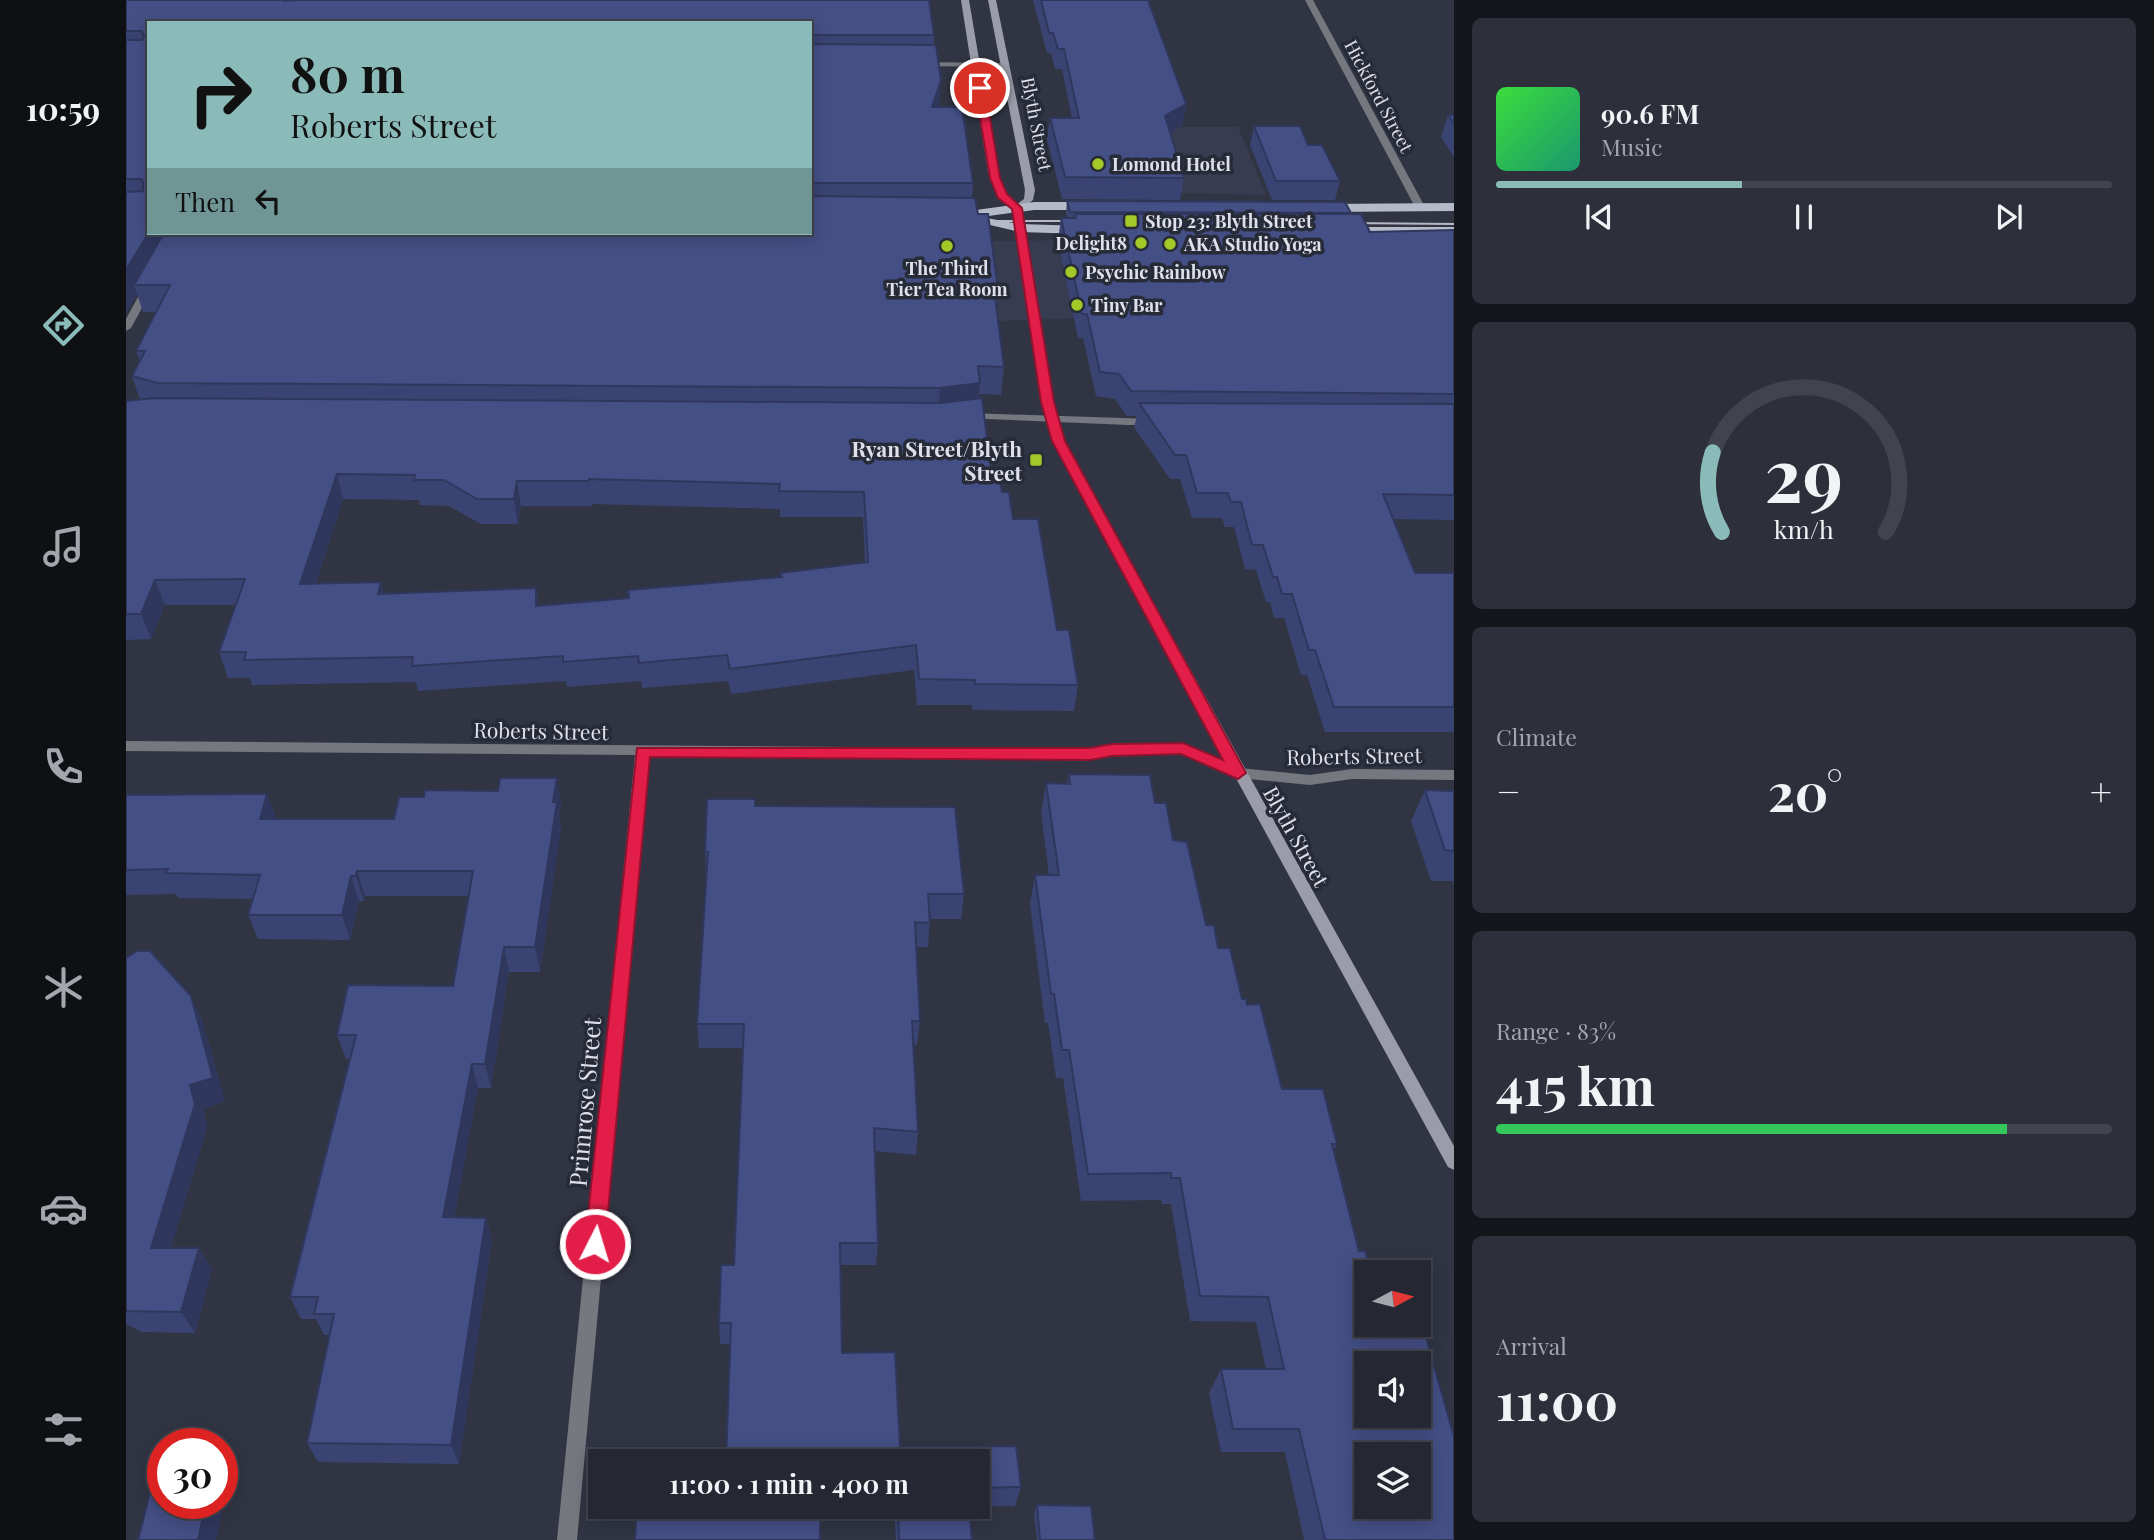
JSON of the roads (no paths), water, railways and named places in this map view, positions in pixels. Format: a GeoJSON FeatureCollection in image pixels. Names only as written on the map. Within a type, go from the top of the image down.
{"type":"FeatureCollection","features":[{"type":"Feature","properties":{"kind":"main road"},"geometry":{"type":"LineString","coordinates":[[936,217],[963,217],[1017,208],[1097,206]]}},
{"type":"Feature","properties":{"kind":"main road"},"geometry":{"type":"LineString","coordinates":[[1317,208],[1454,207]]}},
{"type":"Feature","properties":{"kind":"main road"},"geometry":{"type":"LineString","coordinates":[[963,217],[1020,228],[1099,230]]}},
{"type":"Feature","properties":{"kind":"main road"},"geometry":{"type":"LineString","coordinates":[[1331,231],[1454,231]]}},
{"type":"Feature","properties":{"kind":"street","name":"Blyth Street"},"geometry":{"type":"LineString","coordinates":[[965,0],[995,178],[1002,195],[1017,208],[1058,441],[1454,1163]]}},
{"type":"Feature","properties":{"kind":"street","name":"Blyth Street"},"geometry":{"type":"LineString","coordinates":[[992,0],[1030,190],[1028,200],[1017,208]]}},
{"type":"Feature","properties":{"kind":"street","name":"Hickford Street"},"geometry":{"type":"LineString","coordinates":[[1309,0],[1420,207]]}},
{"type":"Feature","properties":{"kind":"street"},"geometry":{"type":"LineString","coordinates":[[915,64],[1005,65]]}},
{"type":"Feature","properties":{"kind":"street"},"geometry":{"type":"LineString","coordinates":[[126,328],[152,281]]}},
{"type":"Feature","properties":{"kind":"street"},"geometry":{"type":"LineString","coordinates":[[950,419],[962,416],[1023,415],[1052,419],[1164,422]]}},
{"type":"Feature","properties":{"kind":"street","name":"Roberts Street"},"geometry":{"type":"LineString","coordinates":[[126,746],[1090,754],[1112,750],[1183,748],[1238,773],[1310,780],[1352,774],[1454,775]]}},
{"type":"Feature","properties":{"kind":"street","name":"Primrose Street"},"geometry":{"type":"LineString","coordinates":[[567,1540],[642,752]]}},
{"type":"Feature","properties":{"kind":"tram line"},"geometry":{"type":"LineString","coordinates":[[971,221],[1080,221]]}},
{"type":"Feature","properties":{"kind":"tram line"},"geometry":{"type":"LineString","coordinates":[[1346,223],[1454,224]]}},
{"type":"Feature","properties":{"kind":"place","name":"Lomond Hotel"},"geometry":{"type":"Point","coordinates":[1098,164]}},
{"type":"Feature","properties":{"kind":"place","name":"Stop 23: Blyth Street"},"geometry":{"type":"Point","coordinates":[1131,221]}},
{"type":"Feature","properties":{"kind":"place","name":"Delight8"},"geometry":{"type":"Point","coordinates":[1141,243]}},
{"type":"Feature","properties":{"kind":"place","name":"AKA Studio Yoga"},"geometry":{"type":"Point","coordinates":[1170,244]}},
{"type":"Feature","properties":{"kind":"place","name":"The Third Tier Tea Room"},"geometry":{"type":"Point","coordinates":[947,246]}},
{"type":"Feature","properties":{"kind":"place","name":"Psychic Rainbow"},"geometry":{"type":"Point","coordinates":[1071,272]}},
{"type":"Feature","properties":{"kind":"place","name":"Tiny Bar"},"geometry":{"type":"Point","coordinates":[1077,305]}},
{"type":"Feature","properties":{"kind":"place","name":"Ryan Street/Blyth Street"},"geometry":{"type":"Point","coordinates":[1036,460]}}]}
